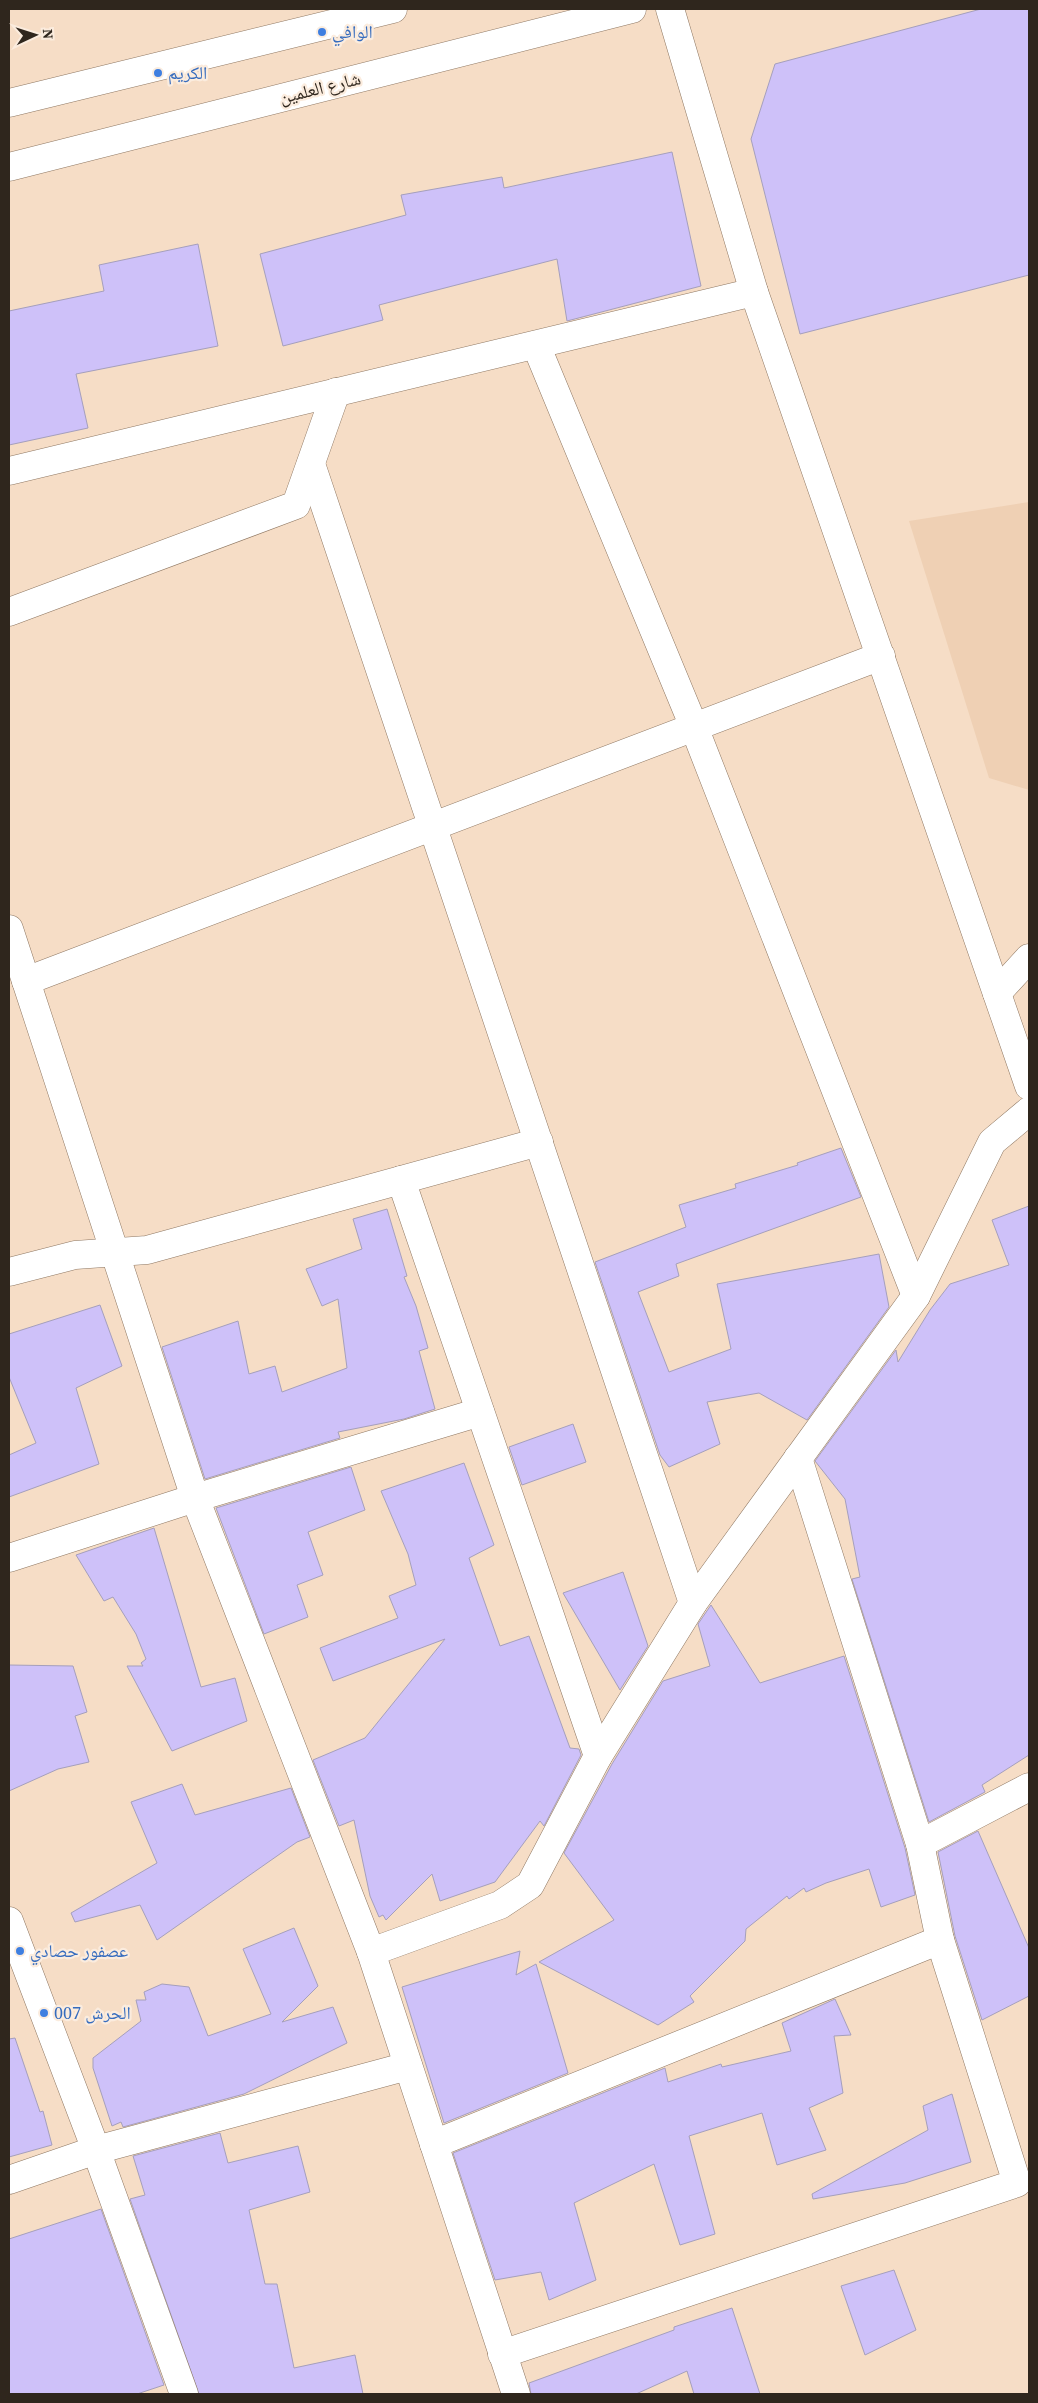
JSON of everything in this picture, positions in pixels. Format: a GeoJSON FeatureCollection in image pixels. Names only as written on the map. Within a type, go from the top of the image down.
{"type":"FeatureCollection","features":[{"type":"Feature","properties":{"kind":"street"},"geometry":{"type":"LineString","coordinates":[[9,102],[393,9]]}},
{"type":"Feature","properties":{"kind":"street","name":"شارع العلمين"},"geometry":{"type":"LineString","coordinates":[[9,167],[632,9]]}},
{"type":"Feature","properties":{"kind":"street"},"geometry":{"type":"LineString","coordinates":[[670,9],[754,292],[1029,1086]]}},
{"type":"Feature","properties":{"kind":"street"},"geometry":{"type":"LineString","coordinates":[[9,471],[754,292]]}},
{"type":"Feature","properties":{"kind":"street"},"geometry":{"type":"LineString","coordinates":[[536,345],[694,726],[916,1296]]}},
{"type":"Feature","properties":{"kind":"street"},"geometry":{"type":"LineString","coordinates":[[9,612],[296,505],[336,392]]}},
{"type":"Feature","properties":{"kind":"street"},"geometry":{"type":"LineString","coordinates":[[311,464],[693,1603]]}},
{"type":"Feature","properties":{"kind":"street"},"geometry":{"type":"LineString","coordinates":[[26,980],[881,656]]}},
{"type":"Feature","properties":{"kind":"street"},"geometry":{"type":"LineString","coordinates":[[9,929],[195,1498],[371,1952],[516,2394]]}},
{"type":"Feature","properties":{"kind":"street"},"geometry":{"type":"LineString","coordinates":[[997,993],[1029,958]]}},
{"type":"Feature","properties":{"kind":"street"},"geometry":{"type":"LineString","coordinates":[[371,1952],[500,1905],[521,1893],[537,1874],[598,1756],[693,1603],[916,1296],[992,1142],[1029,1111]]}},
{"type":"Feature","properties":{"kind":"street"},"geometry":{"type":"LineString","coordinates":[[9,1272],[75,1255],[147,1250],[539,1142]]}},
{"type":"Feature","properties":{"kind":"street"},"geometry":{"type":"LineString","coordinates":[[401,1180],[598,1756]]}},
{"type":"Feature","properties":{"kind":"street"},"geometry":{"type":"LineString","coordinates":[[9,1558],[195,1498],[480,1412]]}},
{"type":"Feature","properties":{"kind":"street"},"geometry":{"type":"LineString","coordinates":[[502,2354],[1017,2183],[940,1940],[920,1844],[798,1458]]}},
{"type":"Feature","properties":{"kind":"street"},"geometry":{"type":"LineString","coordinates":[[920,1844],[1029,1788]]}},
{"type":"Feature","properties":{"kind":"street"},"geometry":{"type":"LineString","coordinates":[[9,1921],[96,2150],[184,2394]]}},
{"type":"Feature","properties":{"kind":"street"},"geometry":{"type":"LineString","coordinates":[[434,2144],[940,1940]]}},
{"type":"Feature","properties":{"kind":"street"},"geometry":{"type":"LineString","coordinates":[[9,2180],[96,2150],[408,2066]]}},
{"type":"Feature","properties":{"kind":"shaded area"},"geometry":{"type":"Polygon","coordinates":[[[1029,502],[1029,790],[989,778],[909,521],[1029,502]]]}},
{"type":"Feature","properties":{"kind":"building"},"geometry":{"type":"Polygon","coordinates":[[[981,9],[1029,9],[1029,275],[800,334],[751,139],[775,64],[981,9]]]}},
{"type":"Feature","properties":{"kind":"building"},"geometry":{"type":"Polygon","coordinates":[[[672,152],[701,286],[567,321],[557,259],[379,305],[383,320],[283,346],[260,254],[406,215],[401,195],[502,177],[504,188],[672,152]]]}},
{"type":"Feature","properties":{"kind":"building"},"geometry":{"type":"Polygon","coordinates":[[[198,244],[218,346],[76,374],[88,428],[9,445],[9,311],[104,291],[99,265],[198,244]]]}},
{"type":"Feature","properties":{"kind":"building"},"geometry":{"type":"Polygon","coordinates":[[[841,1148],[861,1197],[676,1264],[679,1276],[638,1292],[669,1372],[731,1349],[717,1284],[879,1254],[889,1307],[807,1420],[759,1393],[707,1402],[720,1444],[669,1467],[660,1455],[595,1262],[686,1227],[679,1205],[736,1188],[735,1184],[798,1165],[797,1163],[841,1148]]]}},
{"type":"Feature","properties":{"kind":"building"},"geometry":{"type":"Polygon","coordinates":[[[1029,1206],[1029,1755],[982,1785],[985,1792],[929,1822],[852,1579],[860,1577],[845,1499],[815,1461],[896,1350],[898,1362],[930,1310],[950,1284],[1009,1265],[992,1220],[1029,1206]]]}},
{"type":"Feature","properties":{"kind":"building"},"geometry":{"type":"Polygon","coordinates":[[[387,1209],[407,1276],[404,1277],[416,1306],[428,1348],[419,1351],[435,1409],[404,1419],[338,1432],[340,1438],[205,1479],[162,1347],[238,1321],[249,1374],[275,1366],[282,1392],[347,1368],[338,1299],[322,1306],[306,1269],[362,1249],[353,1219],[387,1209]]]}},
{"type":"Feature","properties":{"kind":"building"},"geometry":{"type":"Polygon","coordinates":[[[100,1305],[122,1366],[76,1388],[99,1464],[9,1497],[9,1455],[36,1443],[9,1377],[9,1334],[100,1305]]]}},
{"type":"Feature","properties":{"kind":"building"},"geometry":{"type":"Polygon","coordinates":[[[573,1424],[586,1462],[522,1485],[509,1447],[573,1424]]]}},
{"type":"Feature","properties":{"kind":"building"},"geometry":{"type":"Polygon","coordinates":[[[464,1463],[494,1545],[469,1558],[500,1646],[529,1636],[570,1748],[579,1749],[581,1755],[544,1826],[540,1821],[495,1882],[440,1901],[432,1874],[386,1920],[383,1915],[379,1917],[370,1896],[354,1820],[339,1826],[313,1760],[365,1738],[445,1639],[333,1681],[320,1648],[398,1618],[389,1596],[416,1585],[408,1554],[381,1491],[464,1463]]]}},
{"type":"Feature","properties":{"kind":"building"},"geometry":{"type":"Polygon","coordinates":[[[351,1467],[365,1510],[308,1532],[323,1575],[297,1585],[308,1617],[264,1634],[216,1508],[351,1467]]]}},
{"type":"Feature","properties":{"kind":"building"},"geometry":{"type":"Polygon","coordinates":[[[154,1528],[201,1687],[235,1678],[247,1721],[172,1751],[127,1666],[143,1666],[141,1663],[146,1659],[136,1634],[113,1597],[104,1601],[76,1555],[154,1528]]]}},
{"type":"Feature","properties":{"kind":"building"},"geometry":{"type":"Polygon","coordinates":[[[623,1572],[648,1646],[620,1690],[563,1593],[623,1572]]]}},
{"type":"Feature","properties":{"kind":"building"},"geometry":{"type":"Polygon","coordinates":[[[711,1605],[760,1683],[844,1656],[905,1848],[915,1895],[881,1907],[869,1869],[826,1883],[806,1892],[804,1888],[789,1899],[787,1896],[746,1929],[745,1941],[690,1996],[694,2002],[658,2025],[539,1962],[614,1920],[564,1853],[612,1764],[663,1681],[710,1666],[698,1624],[711,1605]]]}},
{"type":"Feature","properties":{"kind":"building"},"geometry":{"type":"Polygon","coordinates":[[[9,1665],[73,1666],[87,1712],[75,1716],[89,1762],[58,1769],[9,1791],[9,1665]]]}},
{"type":"Feature","properties":{"kind":"building"},"geometry":{"type":"Polygon","coordinates":[[[182,1784],[195,1815],[291,1788],[310,1837],[297,1842],[157,1940],[140,1905],[75,1922],[71,1913],[157,1863],[131,1802],[182,1784]]]}},
{"type":"Feature","properties":{"kind":"building"},"geometry":{"type":"Polygon","coordinates":[[[978,1831],[1029,1948],[1029,1996],[982,2020],[955,1936],[938,1852],[978,1831]]]}},
{"type":"Feature","properties":{"kind":"building"},"geometry":{"type":"Polygon","coordinates":[[[294,1928],[318,1986],[282,2022],[333,2007],[347,2043],[244,2094],[123,2127],[121,2122],[112,2126],[93,2068],[93,2058],[141,2021],[136,2000],[146,2000],[144,1992],[162,1984],[189,1987],[208,2036],[271,2014],[243,1949],[294,1928]]]}},
{"type":"Feature","properties":{"kind":"building"},"geometry":{"type":"Polygon","coordinates":[[[520,1951],[516,1975],[536,1964],[568,2073],[444,2123],[402,1987],[520,1951]]]}},
{"type":"Feature","properties":{"kind":"building"},"geometry":{"type":"Polygon","coordinates":[[[835,1999],[851,2035],[834,2036],[843,2093],[809,2108],[826,2150],[777,2165],[762,2113],[689,2136],[715,2234],[680,2245],[654,2164],[574,2203],[596,2280],[549,2300],[541,2272],[495,2280],[453,2153],[665,2068],[668,2082],[721,2064],[722,2067],[791,2051],[782,2023],[835,1999]]]}},
{"type":"Feature","properties":{"kind":"building"},"geometry":{"type":"Polygon","coordinates":[[[15,2038],[40,2112],[43,2111],[52,2145],[9,2157],[9,2039],[15,2038]]]}},
{"type":"Feature","properties":{"kind":"building"},"geometry":{"type":"Polygon","coordinates":[[[952,2094],[971,2162],[905,2183],[813,2199],[812,2194],[928,2130],[923,2106],[952,2094]]]}},
{"type":"Feature","properties":{"kind":"building"},"geometry":{"type":"Polygon","coordinates":[[[220,2133],[228,2163],[298,2146],[310,2192],[249,2210],[265,2284],[277,2284],[294,2368],[355,2355],[363,2394],[199,2394],[130,2199],[145,2195],[133,2156],[220,2133]]]}},
{"type":"Feature","properties":{"kind":"building"},"geometry":{"type":"Polygon","coordinates":[[[101,2209],[164,2385],[137,2394],[9,2394],[9,2239],[101,2209]]]}},
{"type":"Feature","properties":{"kind":"building"},"geometry":{"type":"Polygon","coordinates":[[[894,2270],[916,2330],[865,2355],[841,2286],[894,2270]]]}},
{"type":"Feature","properties":{"kind":"building"},"geometry":{"type":"Polygon","coordinates":[[[732,2308],[760,2394],[694,2394],[687,2371],[636,2394],[531,2394],[529,2383],[674,2330],[674,2327],[732,2308]]]}},
{"type":"Feature","properties":{"kind":"place","name":"الوافي"},"geometry":{"type":"Point","coordinates":[322,32]}},
{"type":"Feature","properties":{"kind":"place","name":"الكريم"},"geometry":{"type":"Point","coordinates":[158,73]}},
{"type":"Feature","properties":{"kind":"place","name":"عصفور حصادي"},"geometry":{"type":"Point","coordinates":[20,1951]}},
{"type":"Feature","properties":{"kind":"place","name":"الحرش 007"},"geometry":{"type":"Point","coordinates":[44,2013]}}]}
